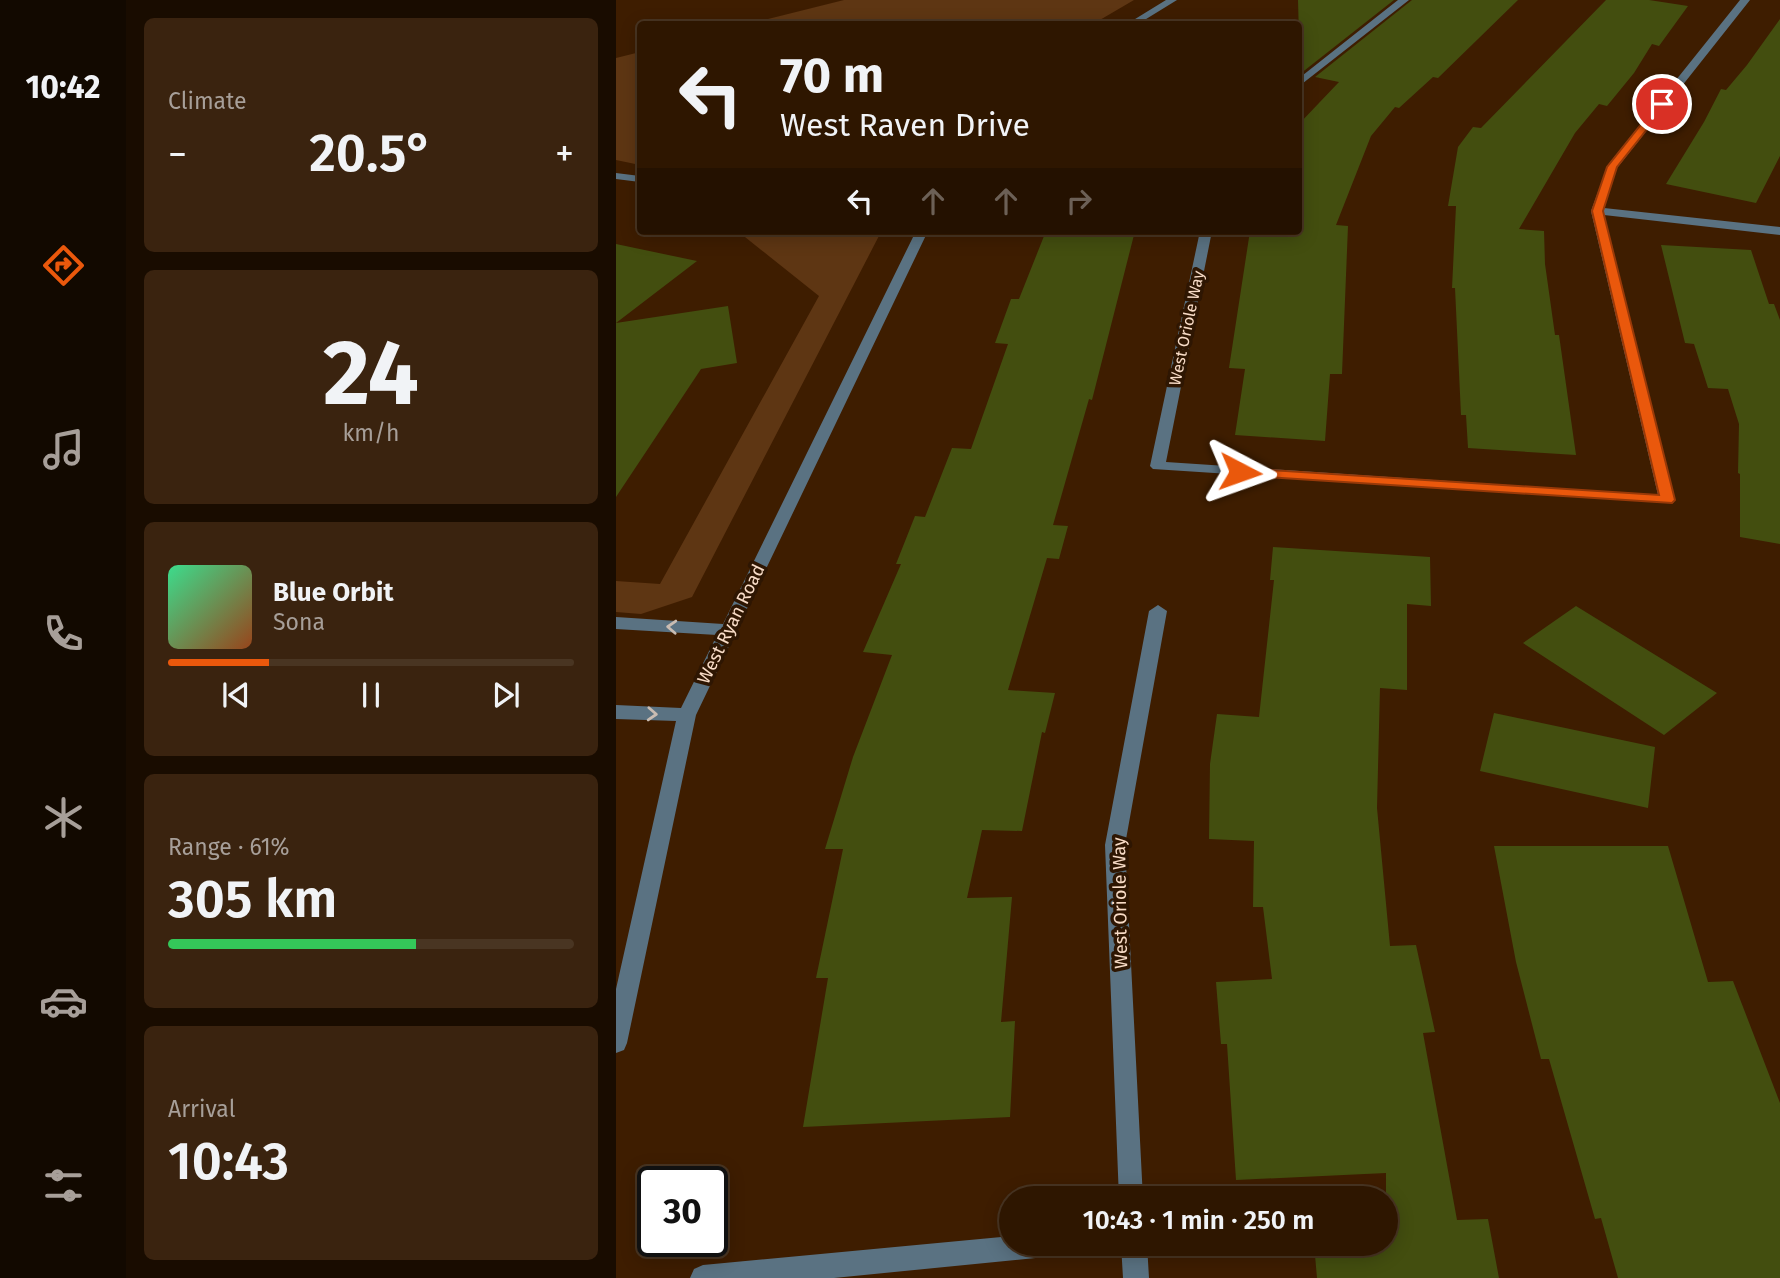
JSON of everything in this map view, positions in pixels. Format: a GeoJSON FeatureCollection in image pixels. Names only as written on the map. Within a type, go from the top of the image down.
{"type":"FeatureCollection","features":[{"type":"Feature","properties":{"kind":"street"},"geometry":{"type":"LineString","coordinates":[[1137,21],[1172,0]]}},
{"type":"Feature","properties":{"kind":"street"},"geometry":{"type":"LineString","coordinates":[[1302,81],[1404,0]]}},
{"type":"Feature","properties":{"kind":"street"},"geometry":{"type":"LineString","coordinates":[[1745,0],[1612,167],[1597,211],[1780,231]]}},
{"type":"Feature","properties":{"kind":"street"},"geometry":{"type":"LineString","coordinates":[[616,176],[637,179]]}},
{"type":"Feature","properties":{"kind":"street","name":"West Oriole Way"},"geometry":{"type":"LineString","coordinates":[[1205,235],[1158,466],[1667,500],[1597,211]]}},
{"type":"Feature","properties":{"kind":"street","name":"West Ryan Road"},"geometry":{"type":"LineString","coordinates":[[616,1042],[687,715],[920,235]]}},
{"type":"Feature","properties":{"kind":"street","name":"West Oriole Way"},"geometry":{"type":"LineString","coordinates":[[1130,1186],[1115,845],[1158,611]]}},
{"type":"Feature","properties":{"kind":"street"},"geometry":{"type":"LineString","coordinates":[[616,623],[727,630]]}},
{"type":"Feature","properties":{"kind":"street"},"geometry":{"type":"LineString","coordinates":[[616,712],[687,715]]}},
{"type":"Feature","properties":{"kind":"street"},"geometry":{"type":"LineString","coordinates":[[703,1278],[999,1249]]}},
{"type":"Feature","properties":{"kind":"street"},"geometry":{"type":"LineString","coordinates":[[1135,1256],[1136,1278]]}},
{"type":"Feature","properties":{"kind":"shaded area"},"geometry":{"type":"Polygon","coordinates":[[[844,0],[1134,0],[1098,21],[760,21],[844,0]]]}},
{"type":"Feature","properties":{"kind":"shaded area"},"geometry":{"type":"Polygon","coordinates":[[[637,53],[637,164],[616,160],[616,58],[637,53]]]}},
{"type":"Feature","properties":{"kind":"shaded area"},"geometry":{"type":"Polygon","coordinates":[[[743,235],[879,235],[692,597],[641,614],[616,612],[616,581],[660,584],[819,296],[743,235]]]}},
{"type":"Feature","properties":{"kind":"building"},"geometry":{"type":"Polygon","coordinates":[[[1298,0],[1394,0],[1302,72],[1302,21],[1299,21],[1298,0]]]}},
{"type":"Feature","properties":{"kind":"building"},"geometry":{"type":"Polygon","coordinates":[[[1412,0],[1518,0],[1438,78],[1433,77],[1399,108],[1395,107],[1371,136],[1336,225],[1348,226],[1342,374],[1330,374],[1325,441],[1235,435],[1245,369],[1229,368],[1249,235],[1302,235],[1302,121],[1339,82],[1315,77],[1412,0]]]}},
{"type":"Feature","properties":{"kind":"building"},"geometry":{"type":"Polygon","coordinates":[[[1606,0],[1649,0],[1688,6],[1659,46],[1652,44],[1634,73],[1607,106],[1599,104],[1575,133],[1519,229],[1544,231],[1545,264],[1555,335],[1559,335],[1576,455],[1468,448],[1466,415],[1461,415],[1455,288],[1452,288],[1456,206],[1448,206],[1458,147],[1473,127],[1481,128],[1606,0]]]}},
{"type":"Feature","properties":{"kind":"building"},"geometry":{"type":"Polygon","coordinates":[[[1780,19],[1780,156],[1756,203],[1666,184],[1721,89],[1726,90],[1780,19]]]}},
{"type":"Feature","properties":{"kind":"building"},"geometry":{"type":"Polygon","coordinates":[[[1044,235],[1134,235],[1092,400],[1089,399],[1053,525],[1068,526],[1059,559],[1047,558],[1008,690],[1055,693],[1045,733],[1042,732],[1022,831],[982,830],[967,898],[1012,897],[1001,1022],[1015,1021],[1010,1117],[803,1127],[828,978],[816,978],[843,849],[825,849],[853,757],[892,655],[863,652],[901,564],[896,564],[915,516],[925,517],[952,448],[971,449],[1008,344],[995,343],[1011,299],[1019,299],[1044,235]]]}},
{"type":"Feature","properties":{"kind":"building"},"geometry":{"type":"Polygon","coordinates":[[[616,244],[697,261],[616,323],[616,244]]]}},
{"type":"Feature","properties":{"kind":"building"},"geometry":{"type":"Polygon","coordinates":[[[1661,245],[1751,250],[1769,304],[1774,304],[1780,320],[1780,544],[1740,537],[1739,424],[1728,389],[1708,388],[1694,344],[1685,343],[1661,245]]]}},
{"type":"Feature","properties":{"kind":"building"},"geometry":{"type":"Polygon","coordinates":[[[728,306],[737,363],[701,369],[616,497],[616,323],[728,306]]]}},
{"type":"Feature","properties":{"kind":"building"},"geometry":{"type":"Polygon","coordinates":[[[1273,547],[1430,557],[1431,606],[1407,604],[1407,690],[1380,688],[1377,808],[1390,946],[1416,945],[1435,1032],[1423,1033],[1457,1220],[1488,1219],[1499,1278],[1317,1278],[1315,1256],[1398,1256],[1398,1186],[1386,1186],[1386,1173],[1236,1180],[1227,1044],[1221,1044],[1216,982],[1272,979],[1263,907],[1253,907],[1254,841],[1209,839],[1210,764],[1217,714],[1259,717],[1274,580],[1270,580],[1273,547]]]}},
{"type":"Feature","properties":{"kind":"building"},"geometry":{"type":"Polygon","coordinates":[[[1576,606],[1717,693],[1664,735],[1523,643],[1576,606]]]}},
{"type":"Feature","properties":{"kind":"building"},"geometry":{"type":"Polygon","coordinates":[[[1494,713],[1655,747],[1648,808],[1480,771],[1494,713]]]}},
{"type":"Feature","properties":{"kind":"building"},"geometry":{"type":"Polygon","coordinates":[[[1494,846],[1668,846],[1708,982],[1733,981],[1780,1103],[1780,1278],[1618,1278],[1601,1218],[1595,1219],[1549,1059],[1541,1059],[1516,962],[1494,846]]]}},
{"type":"Feature","properties":{"kind":"route"},"geometry":{"type":"LineString","coordinates":[[1240,472],[1667,500],[1597,211],[1612,167],[1662,104]]}}]}
